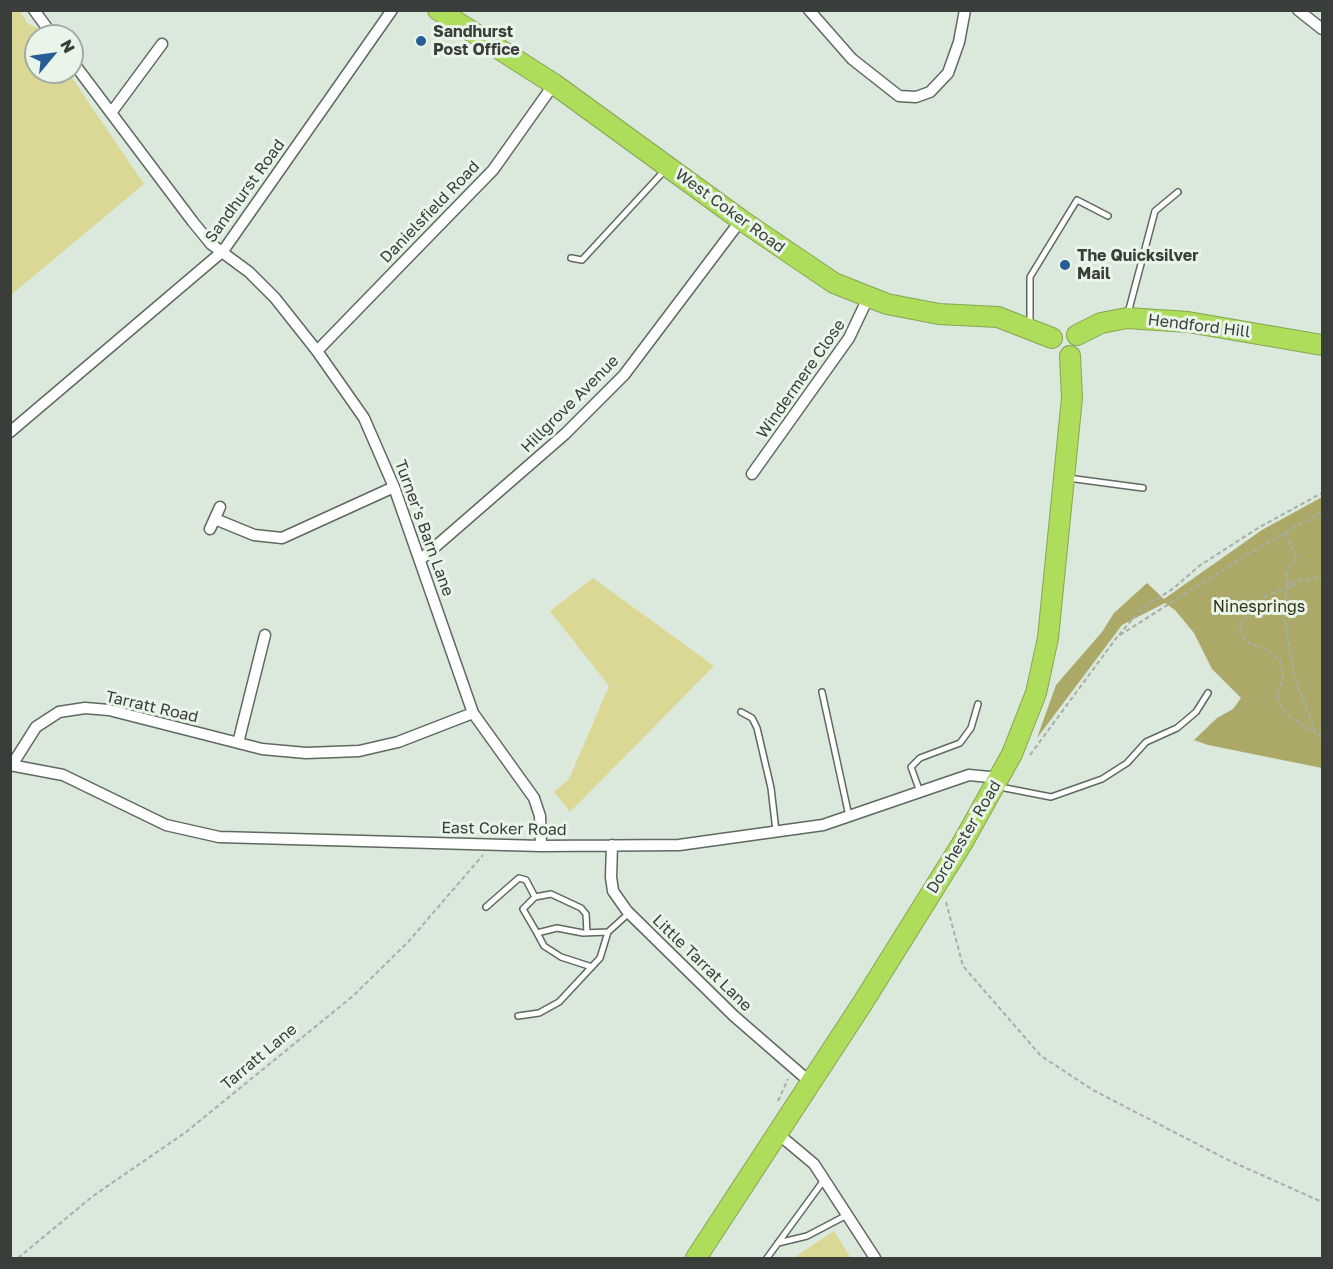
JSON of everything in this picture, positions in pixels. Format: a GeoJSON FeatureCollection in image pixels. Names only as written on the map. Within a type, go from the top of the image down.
{"type":"FeatureCollection","features":[{"type":"Feature","properties":{"kind":"highway","name":"West Coker Road"},"geometry":{"type":"LineString","coordinates":[[438,10],[554,84],[812,270],[868,298],[914,311],[998,317],[1052,338]]}},
{"type":"Feature","properties":{"kind":"highway","name":"Hendford Hill"},"geometry":{"type":"LineString","coordinates":[[1077,334],[1101,323],[1127,318],[1188,322],[1323,345]]}},
{"type":"Feature","properties":{"kind":"highway"},"geometry":{"type":"LineString","coordinates":[[1064,329],[1077,334],[1079,347],[1070,357],[1057,354],[1052,347],[1052,338],[1064,329]]}},
{"type":"Feature","properties":{"kind":"highway","name":"Dorchester Road"},"geometry":{"type":"LineString","coordinates":[[696,1258],[963,842],[998,782],[1024,724],[1043,664],[1072,398],[1070,357]]}},
{"type":"Feature","properties":{"kind":"street"},"geometry":{"type":"LineString","coordinates":[[34,10],[44,24]]}},
{"type":"Feature","properties":{"kind":"street","name":"Sandhurst Road"},"geometry":{"type":"LineString","coordinates":[[10,432],[223,251],[392,10]]}},
{"type":"Feature","properties":{"kind":"street"},"geometry":{"type":"LineString","coordinates":[[809,10],[852,59],[899,96],[916,98],[930,92],[948,73],[959,42],[965,10]]}},
{"type":"Feature","properties":{"kind":"street"},"geometry":{"type":"LineString","coordinates":[[1298,10],[1323,29]]}},
{"type":"Feature","properties":{"kind":"street"},"geometry":{"type":"LineString","coordinates":[[111,113],[162,44]]}},
{"type":"Feature","properties":{"kind":"street","name":"Turner's Barn Lane"},"geometry":{"type":"LineString","coordinates":[[84,77],[193,222],[212,244],[223,251],[275,298],[317,351],[364,418],[394,487],[473,713],[534,798],[540,816],[541,846]]}},
{"type":"Feature","properties":{"kind":"street","name":"Danielsfield Road"},"geometry":{"type":"LineString","coordinates":[[317,351],[493,170],[554,84]]}},
{"type":"Feature","properties":{"kind":"street","name":"Hillgrove Avenue"},"geometry":{"type":"LineString","coordinates":[[420,560],[565,434],[624,375],[741,220]]}},
{"type":"Feature","properties":{"kind":"street","name":"Windermere Close"},"geometry":{"type":"LineString","coordinates":[[752,474],[855,328],[868,298]]}},
{"type":"Feature","properties":{"kind":"street"},"geometry":{"type":"LineString","coordinates":[[220,507],[213,524],[254,535],[282,538],[394,487]]}},
{"type":"Feature","properties":{"kind":"street"},"geometry":{"type":"LineString","coordinates":[[238,743],[266,635]]}},
{"type":"Feature","properties":{"kind":"street","name":"Tarratt Road"},"geometry":{"type":"LineString","coordinates":[[11,765],[36,727],[58,712],[85,708],[109,710],[262,749],[306,753],[360,751],[398,742],[473,713]]}},
{"type":"Feature","properties":{"kind":"street","name":"East Coker Road"},"geometry":{"type":"LineString","coordinates":[[11,765],[63,775],[166,825],[219,837],[541,846],[679,845],[823,825],[969,775],[998,782]]}},
{"type":"Feature","properties":{"kind":"street","name":"Little Tarrat Lane"},"geometry":{"type":"LineString","coordinates":[[612,845],[611,877],[614,891],[628,913],[734,1016],[810,1082]]}},
{"type":"Feature","properties":{"kind":"street"},"geometry":{"type":"LineString","coordinates":[[777,1133],[802,1152],[825,1179],[875,1258]]}},
{"type":"Feature","properties":{"kind":"lane"},"geometry":{"type":"LineString","coordinates":[[571,258],[582,260],[668,167]]}},
{"type":"Feature","properties":{"kind":"lane"},"geometry":{"type":"LineString","coordinates":[[1127,318],[1155,211],[1178,192]]}},
{"type":"Feature","properties":{"kind":"lane"},"geometry":{"type":"LineString","coordinates":[[1030,328],[1030,277],[1077,200],[1108,216]]}},
{"type":"Feature","properties":{"kind":"lane"},"geometry":{"type":"LineString","coordinates":[[1064,477],[1143,488]]}},
{"type":"Feature","properties":{"kind":"lane"},"geometry":{"type":"LineString","coordinates":[[822,692],[849,816]]}},
{"type":"Feature","properties":{"kind":"lane"},"geometry":{"type":"LineString","coordinates":[[998,782],[1024,794],[1051,797],[1102,779],[1127,763],[1146,742],[1177,728],[1196,712],[1206,700],[1208,693]]}},
{"type":"Feature","properties":{"kind":"lane"},"geometry":{"type":"LineString","coordinates":[[920,792],[911,767],[920,758],[960,743],[971,728],[978,704]]}},
{"type":"Feature","properties":{"kind":"lane"},"geometry":{"type":"LineString","coordinates":[[741,712],[752,718],[758,728],[771,788],[776,831]]}},
{"type":"Feature","properties":{"kind":"lane"},"geometry":{"type":"LineString","coordinates":[[486,907],[519,878],[526,880],[535,897]]}},
{"type":"Feature","properties":{"kind":"lane"},"geometry":{"type":"LineString","coordinates":[[587,933],[586,914],[576,903],[551,894],[535,897],[525,903],[523,909],[544,946],[561,957],[592,967]]}},
{"type":"Feature","properties":{"kind":"lane"},"geometry":{"type":"LineString","coordinates":[[518,1016],[539,1013],[559,1002],[604,953],[604,940],[608,932],[628,913]]}},
{"type":"Feature","properties":{"kind":"lane"},"geometry":{"type":"LineString","coordinates":[[537,933],[557,928],[587,933],[608,932]]}},
{"type":"Feature","properties":{"kind":"lane"},"geometry":{"type":"LineString","coordinates":[[767,1258],[825,1179]]}},
{"type":"Feature","properties":{"kind":"lane"},"geometry":{"type":"LineString","coordinates":[[778,1243],[807,1236],[847,1215]]}},
{"type":"Feature","properties":{"kind":"path"},"geometry":{"type":"LineString","coordinates":[[1025,760],[1117,637],[1141,609],[1174,588],[1199,566],[1258,528],[1323,493]]}},
{"type":"Feature","properties":{"kind":"path"},"geometry":{"type":"LineString","coordinates":[[1117,637],[1285,532],[1323,512]]}},
{"type":"Feature","properties":{"kind":"path"},"geometry":{"type":"LineString","coordinates":[[1285,532],[1297,558],[1285,578],[1288,584],[1283,609],[1295,679],[1317,733]]}},
{"type":"Feature","properties":{"kind":"path"},"geometry":{"type":"LineString","coordinates":[[1323,577],[1296,584],[1266,596],[1248,613],[1240,628],[1246,642],[1267,650],[1280,661],[1283,676],[1277,697],[1286,715],[1323,737]]}},
{"type":"Feature","properties":{"kind":"path"},"geometry":{"type":"LineString","coordinates":[[1288,584],[1296,584]]}},
{"type":"Feature","properties":{"kind":"path","name":"Tarratt Lane"},"geometry":{"type":"LineString","coordinates":[[18,1258],[86,1202],[186,1132],[353,996],[436,911],[483,856],[487,844]]}},
{"type":"Feature","properties":{"kind":"path"},"geometry":{"type":"LineString","coordinates":[[945,900],[963,966],[1041,1056],[1093,1090],[1226,1159],[1323,1202]]}},
{"type":"Feature","properties":{"kind":"shaded area"},"geometry":{"type":"Polygon","coordinates":[[[19,10],[28,24],[24,24],[24,84],[76,84],[144,184],[11,295],[10,11],[19,10]]]}},
{"type":"Feature","properties":{"kind":"shaded area"},"geometry":{"type":"Polygon","coordinates":[[[593,578],[714,666],[570,812],[554,792],[569,779],[609,686],[550,611],[593,578]]]}},
{"type":"Feature","properties":{"kind":"shaded area"},"geometry":{"type":"Polygon","coordinates":[[[834,1231],[851,1258],[793,1258],[834,1231]]]}},
{"type":"Feature","properties":{"kind":"green space","name":"Ninesprings"},"geometry":{"type":"Polygon","coordinates":[[[1322,497],[1322,768],[1208,745],[1194,740],[1217,718],[1233,709],[1241,698],[1212,669],[1194,633],[1175,610],[1165,603],[1122,625],[1037,738],[1056,685],[1102,632],[1114,613],[1147,583],[1164,599],[1262,530],[1322,497]]]}},
{"type":"Feature","properties":{"kind":"place","name":"Sandhurst Post Office"},"geometry":{"type":"Point","coordinates":[421,41]}},
{"type":"Feature","properties":{"kind":"place","name":"The Quicksilver Mail"},"geometry":{"type":"Point","coordinates":[1065,265]}}]}
